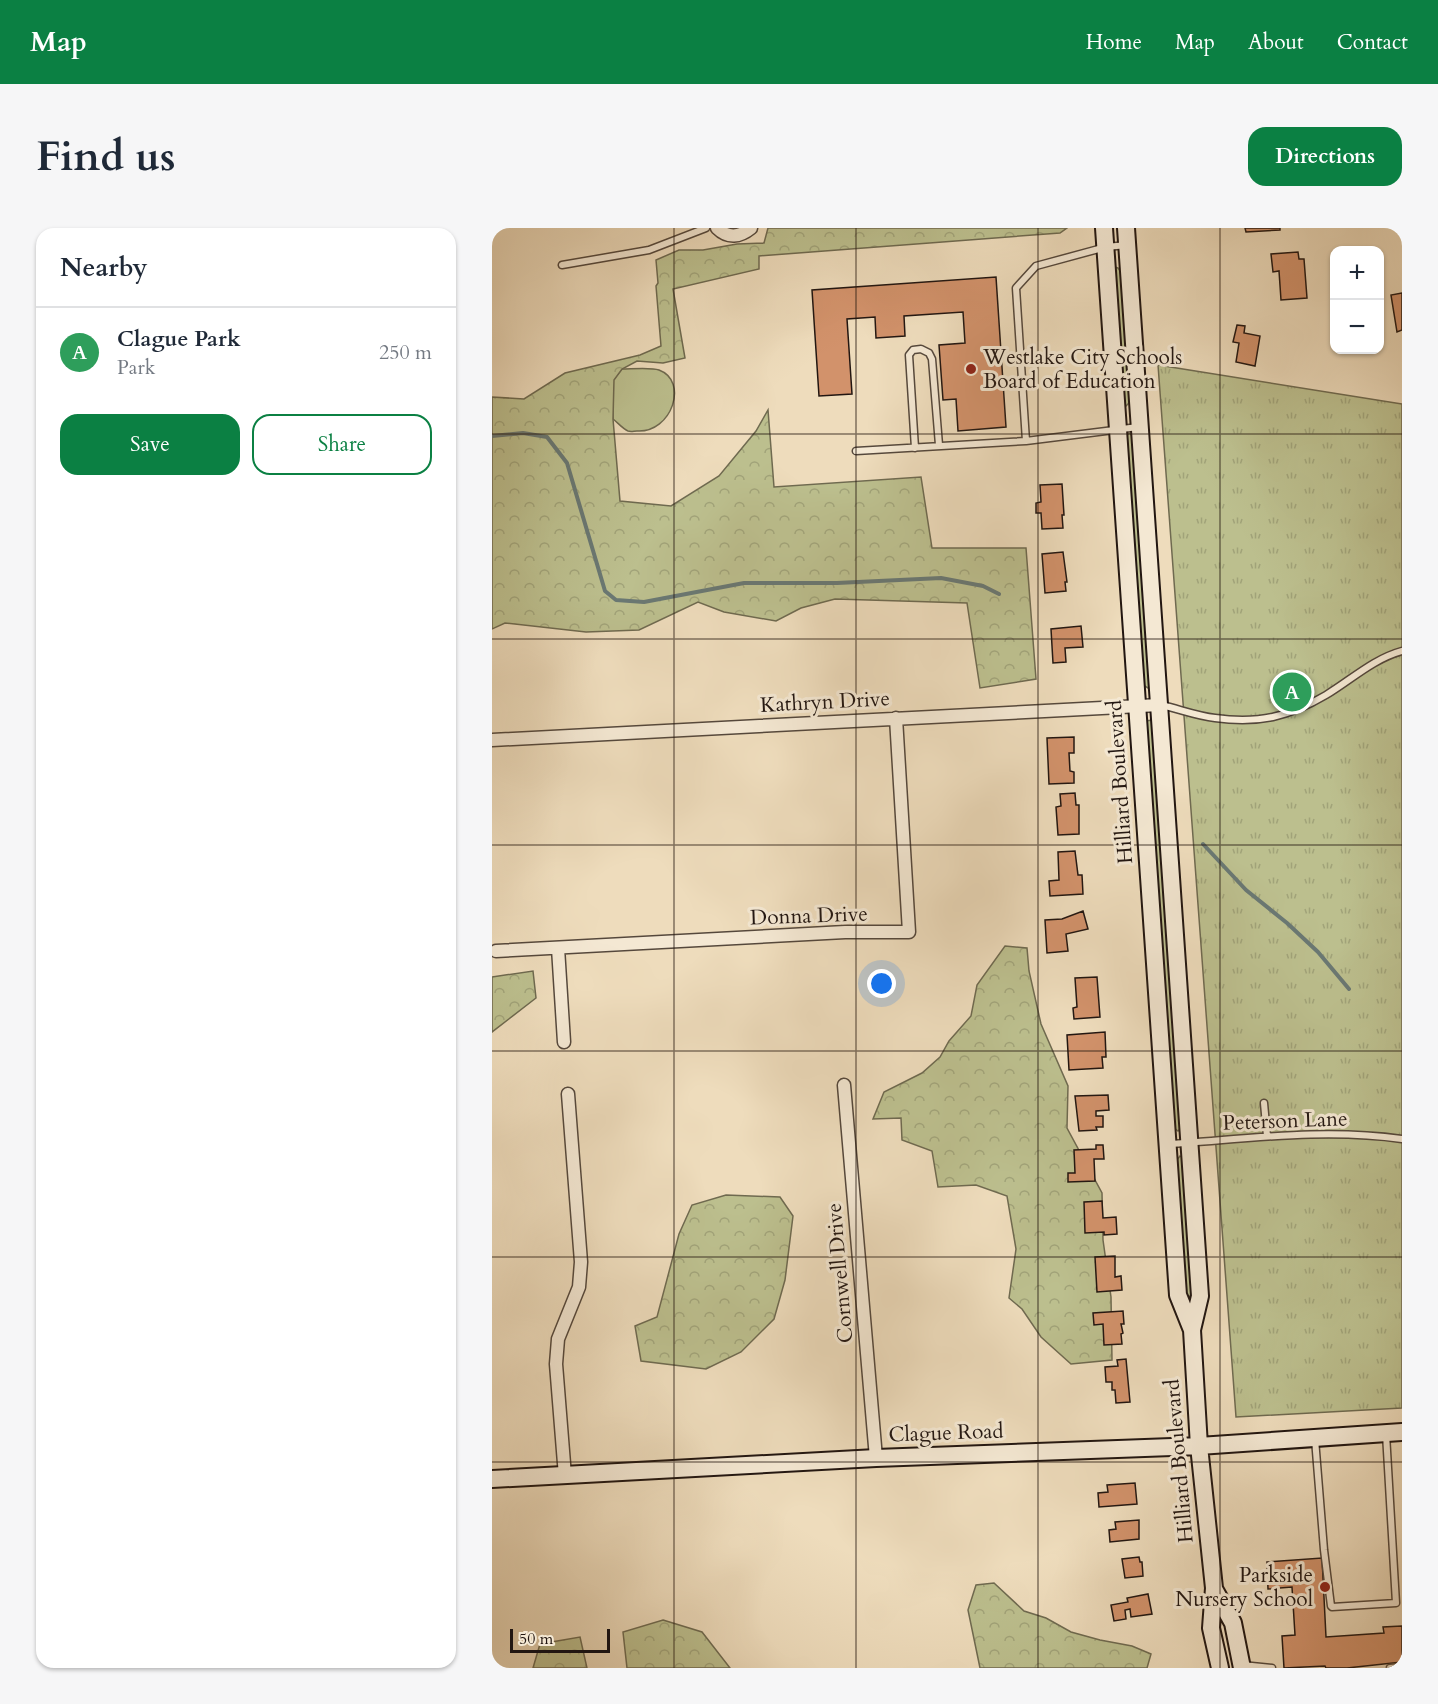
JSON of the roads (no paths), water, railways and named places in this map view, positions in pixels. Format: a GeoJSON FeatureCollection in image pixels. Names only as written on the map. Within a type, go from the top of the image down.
{"type":"FeatureCollection","features":[{"type":"Feature","properties":{"kind":"main road","name":"Hilliard Boulevard"},"geometry":{"type":"LineString","coordinates":[[1104,228],[1178,1295],[1192,1330]]}},
{"type":"Feature","properties":{"kind":"main road","name":"Hilliard Boulevard"},"geometry":{"type":"LineString","coordinates":[[1126,228],[1200,1296],[1192,1330],[1199,1446],[1214,1588],[1211,1628],[1220,1668]]}},
{"type":"Feature","properties":{"kind":"main road","name":"Clague Road"},"geometry":{"type":"LineString","coordinates":[[492,1479],[876,1458],[1199,1446],[1394,1433]]}},
{"type":"Feature","properties":{"kind":"main road","name":"Hilliard Boulevard"},"geometry":{"type":"LineString","coordinates":[[1214,1588],[1233,1623],[1242,1666]]}},
{"type":"Feature","properties":{"kind":"street"},"geometry":{"type":"LineString","coordinates":[[717,228],[731,236],[741,235],[751,228]]}},
{"type":"Feature","properties":{"kind":"street","name":"Kathryn Drive"},"geometry":{"type":"LineString","coordinates":[[492,740],[1159,705]]}},
{"type":"Feature","properties":{"kind":"street","name":"Donna Drive"},"geometry":{"type":"LineString","coordinates":[[496,951],[845,932],[909,932],[896,718]]}},
{"type":"Feature","properties":{"kind":"street"},"geometry":{"type":"LineString","coordinates":[[558,948],[564,1042]]}},
{"type":"Feature","properties":{"kind":"street","name":"Cornwell Drive"},"geometry":{"type":"LineString","coordinates":[[844,1085],[876,1458]]}},
{"type":"Feature","properties":{"kind":"street"},"geometry":{"type":"LineString","coordinates":[[565,1476],[556,1364],[558,1339],[579,1287],[581,1262],[568,1095]]}},
{"type":"Feature","properties":{"kind":"lane"},"geometry":{"type":"LineString","coordinates":[[562,265],[649,250],[706,228]]}},
{"type":"Feature","properties":{"kind":"lane"},"geometry":{"type":"LineString","coordinates":[[1026,441],[1016,288],[1036,266],[1106,247],[1127,245]]}},
{"type":"Feature","properties":{"kind":"lane"},"geometry":{"type":"LineString","coordinates":[[915,447],[909,355],[913,350],[921,349],[929,352],[932,359],[939,445]]}},
{"type":"Feature","properties":{"kind":"lane"},"geometry":{"type":"LineString","coordinates":[[856,451],[1026,441],[1140,426]]}},
{"type":"Feature","properties":{"kind":"lane"},"geometry":{"type":"LineString","coordinates":[[1159,705],[1214,718],[1253,721],[1288,714],[1327,694],[1355,674],[1402,651]]}},
{"type":"Feature","properties":{"kind":"lane"},"geometry":{"type":"LineString","coordinates":[[1264,1103],[1267,1136]]}},
{"type":"Feature","properties":{"kind":"lane","name":"Peterson Lane"},"geometry":{"type":"LineString","coordinates":[[1168,1144],[1334,1133],[1402,1139]]}},
{"type":"Feature","properties":{"kind":"lane"},"geometry":{"type":"LineString","coordinates":[[1315,1438],[1324,1550],[1332,1607],[1399,1606],[1389,1484],[1394,1433]]}},
{"type":"Feature","properties":{"kind":"lane"},"geometry":{"type":"LineString","coordinates":[[1242,1666],[1272,1668]]}},
{"type":"Feature","properties":{"kind":"lane"},"geometry":{"type":"LineString","coordinates":[[1390,1668],[1402,1667]]}},
{"type":"Feature","properties":{"kind":"waterway"},"geometry":{"type":"LineString","coordinates":[[492,436],[523,433],[547,437],[567,463],[605,591],[616,600],[644,602],[744,583],[837,583],[941,578],[983,586],[999,594]]}},
{"type":"Feature","properties":{"kind":"waterway"},"geometry":{"type":"LineString","coordinates":[[1203,844],[1246,890],[1318,952],[1349,989]]}},
{"type":"Feature","properties":{"kind":"place","name":"Westlake City Schools Board of Education"},"geometry":{"type":"Point","coordinates":[971,369]}},
{"type":"Feature","properties":{"kind":"place","name":"Clague Park"},"geometry":{"type":"Point","coordinates":[1292,692]}},
{"type":"Feature","properties":{"kind":"place","name":"Parkside Nursery School"},"geometry":{"type":"Point","coordinates":[1325,1587]}}]}
